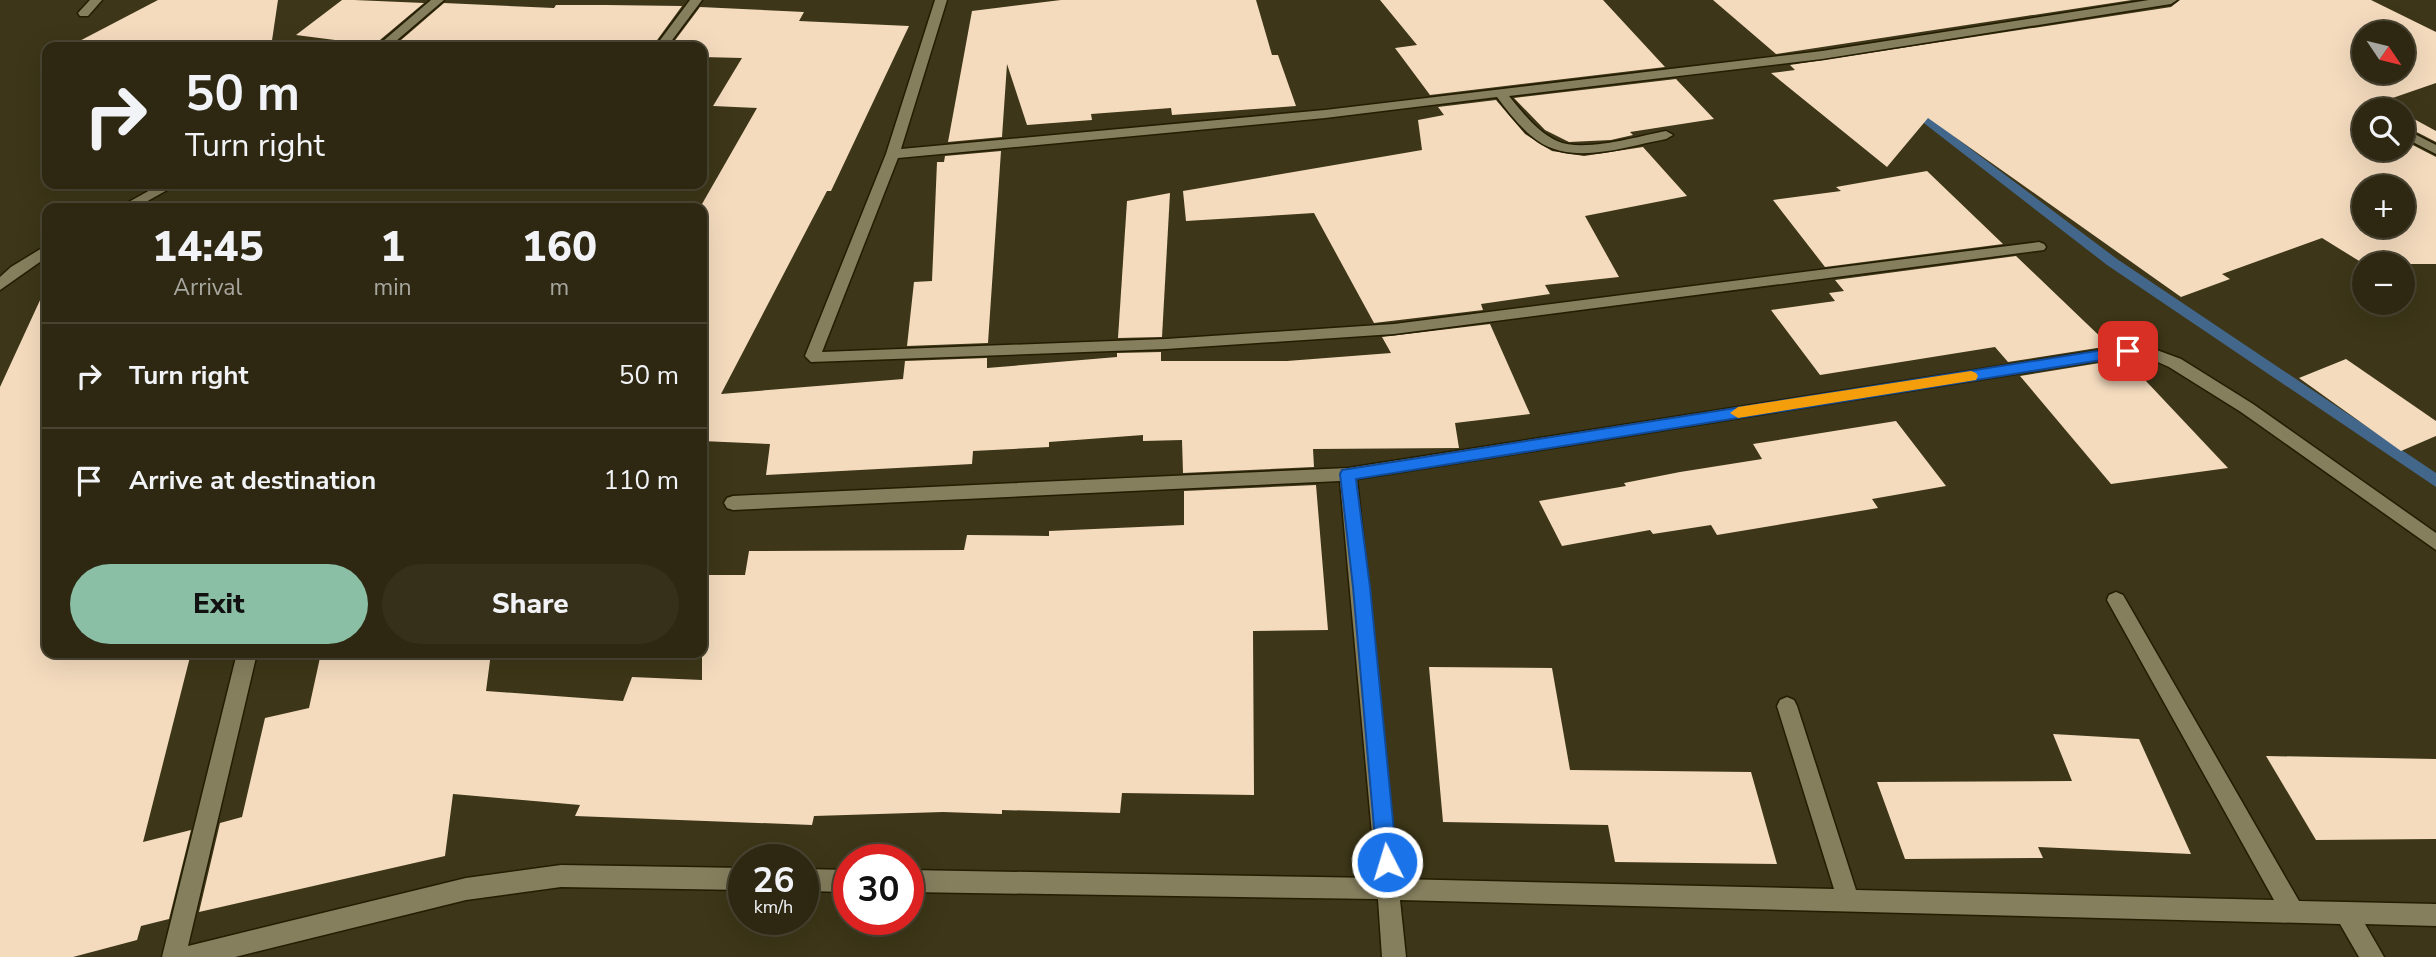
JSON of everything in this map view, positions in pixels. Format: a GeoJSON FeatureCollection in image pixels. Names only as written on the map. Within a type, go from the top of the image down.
{"type":"FeatureCollection","features":[{"type":"Feature","properties":{"kind":"street"},"geometry":{"type":"LineString","coordinates":[[84,13],[96,0]]}},
{"type":"Feature","properties":{"kind":"street"},"geometry":{"type":"LineString","coordinates":[[388,42],[438,0]]}},
{"type":"Feature","properties":{"kind":"street"},"geometry":{"type":"LineString","coordinates":[[666,42],[696,0]]}},
{"type":"Feature","properties":{"kind":"street"},"geometry":{"type":"LineString","coordinates":[[942,0],[893,154],[813,356],[817,358],[1166,344],[1394,329],[2039,247]]}},
{"type":"Feature","properties":{"kind":"street"},"geometry":{"type":"LineString","coordinates":[[893,154],[1325,114],[1822,55],[2171,0]]}},
{"type":"Feature","properties":{"kind":"street"},"geometry":{"type":"LineString","coordinates":[[1500,93],[1524,121],[1546,140],[1561,147],[1595,146],[1665,135]]}},
{"type":"Feature","properties":{"kind":"street"},"geometry":{"type":"LineString","coordinates":[[2415,139],[2436,150]]}},
{"type":"Feature","properties":{"kind":"street"},"geometry":{"type":"LineString","coordinates":[[135,203],[161,189]]}},
{"type":"Feature","properties":{"kind":"street"},"geometry":{"type":"LineString","coordinates":[[0,285],[16,270],[42,253]]}},
{"type":"Feature","properties":{"kind":"street"},"geometry":{"type":"LineString","coordinates":[[733,503],[1348,474],[2128,351],[2154,354],[2175,363],[2247,408],[2436,543]]}},
{"type":"Feature","properties":{"kind":"street"},"geometry":{"type":"LineString","coordinates":[[1348,474],[1361,587],[1394,957]]}},
{"type":"Feature","properties":{"kind":"street"},"geometry":{"type":"LineString","coordinates":[[2116,600],[2294,912]]}},
{"type":"Feature","properties":{"kind":"street"},"geometry":{"type":"LineString","coordinates":[[174,957],[246,658]]}},
{"type":"Feature","properties":{"kind":"street"},"geometry":{"type":"LineString","coordinates":[[1787,706],[1849,902]]}},
{"type":"Feature","properties":{"kind":"street"},"geometry":{"type":"LineString","coordinates":[[189,957],[466,889],[561,876],[728,879]]}},
{"type":"Feature","properties":{"kind":"street"},"geometry":{"type":"LineString","coordinates":[[924,881],[1389,889],[2436,915]]}},
{"type":"Feature","properties":{"kind":"street"},"geometry":{"type":"LineString","coordinates":[[2346,913],[2372,957]]}},
{"type":"Feature","properties":{"kind":"building"},"geometry":{"type":"Polygon","coordinates":[[[158,0],[278,0],[272,42],[78,42],[158,0]]]}},
{"type":"Feature","properties":{"kind":"building"},"geometry":{"type":"Polygon","coordinates":[[[342,0],[424,3],[378,42],[351,42],[296,35],[342,0]]]}},
{"type":"Feature","properties":{"kind":"building"},"geometry":{"type":"Polygon","coordinates":[[[1061,0],[1256,0],[1272,55],[1278,55],[1296,106],[1172,115],[1171,108],[1091,114],[1092,120],[1027,125],[1007,64],[1002,137],[948,142],[972,11],[1061,0]]]}},
{"type":"Feature","properties":{"kind":"building"},"geometry":{"type":"Polygon","coordinates":[[[1380,0],[1603,0],[1665,67],[1430,95],[1395,48],[1417,45],[1380,0]]]}},
{"type":"Feature","properties":{"kind":"building"},"geometry":{"type":"Polygon","coordinates":[[[1713,0],[2132,0],[1776,54],[1713,0]]]}},
{"type":"Feature","properties":{"kind":"building"},"geometry":{"type":"Polygon","coordinates":[[[2180,0],[2371,0],[2414,21],[2352,21],[2352,84],[2415,84],[2415,22],[2436,32],[2436,83],[2393,98],[2352,98],[2352,161],[2415,161],[2415,146],[2436,157],[2436,264],[2415,264],[2415,252],[2352,252],[2352,257],[2322,238],[2222,274],[2230,279],[2181,297],[1928,118],[1887,167],[1771,73],[1795,70],[1790,65],[2171,7],[2180,0]]]}},
{"type":"Feature","properties":{"kind":"building"},"geometry":{"type":"Polygon","coordinates":[[[444,3],[554,8],[556,5],[682,6],[656,42],[399,42],[444,3]]]}},
{"type":"Feature","properties":{"kind":"building"},"geometry":{"type":"Polygon","coordinates":[[[700,7],[804,12],[799,21],[909,26],[831,191],[827,191],[721,394],[903,379],[905,361],[987,358],[987,368],[1117,357],[1117,353],[1161,352],[1161,361],[1287,361],[1391,353],[1382,337],[1490,324],[1530,414],[1455,423],[1459,448],[1313,449],[1314,467],[1183,473],[1182,440],[1143,441],[1143,435],[1049,442],[1049,447],[973,451],[972,464],[766,475],[770,444],[707,441],[707,203],[703,203],[757,108],[713,106],[742,58],[707,57],[707,42],[674,42],[700,7]]]}},
{"type":"Feature","properties":{"kind":"building"},"geometry":{"type":"Polygon","coordinates":[[[1676,79],[1714,119],[1630,132],[1633,135],[1611,140],[1569,142],[1545,130],[1514,98],[1676,79]]]}},
{"type":"Feature","properties":{"kind":"building"},"geometry":{"type":"Polygon","coordinates":[[[1496,100],[1525,134],[1552,151],[1584,156],[1643,147],[1687,196],[1585,216],[1619,277],[1545,285],[1550,294],[1481,304],[1483,310],[1374,323],[1314,213],[1186,221],[1183,191],[1422,150],[1418,120],[1444,115],[1438,107],[1496,100]]]}},
{"type":"Feature","properties":{"kind":"building"},"geometry":{"type":"Polygon","coordinates":[[[2415,120],[2436,131],[2436,142],[2415,131],[2415,120]]]}},
{"type":"Feature","properties":{"kind":"building"},"geometry":{"type":"Polygon","coordinates":[[[1001,151],[988,343],[907,346],[914,282],[932,281],[937,162],[944,162],[945,156],[1001,151]]]}},
{"type":"Feature","properties":{"kind":"building"},"geometry":{"type":"Polygon","coordinates":[[[1927,171],[2003,244],[1825,267],[1773,200],[1841,191],[1836,187],[1927,171]]]}},
{"type":"Feature","properties":{"kind":"building"},"geometry":{"type":"Polygon","coordinates":[[[1170,193],[1162,337],[1118,338],[1127,201],[1170,193]]]}},
{"type":"Feature","properties":{"kind":"building"},"geometry":{"type":"Polygon","coordinates":[[[2016,256],[2110,346],[2008,362],[1995,347],[1820,375],[1771,310],[1835,301],[1829,293],[1844,291],[1835,280],[2016,256]]]}},
{"type":"Feature","properties":{"kind":"building"},"geometry":{"type":"Polygon","coordinates":[[[42,296],[42,658],[190,658],[143,842],[191,830],[169,919],[141,926],[137,940],[73,957],[0,957],[0,387],[42,296]]]}},
{"type":"Feature","properties":{"kind":"building"},"geometry":{"type":"Polygon","coordinates":[[[2124,359],[2228,468],[2111,484],[2020,376],[2124,359]]]}},
{"type":"Feature","properties":{"kind":"building"},"geometry":{"type":"Polygon","coordinates":[[[2346,359],[2436,421],[2436,436],[2401,451],[2299,378],[2346,359]]]}},
{"type":"Feature","properties":{"kind":"building"},"geometry":{"type":"Polygon","coordinates":[[[1896,421],[1946,486],[1872,499],[1878,508],[1717,535],[1711,525],[1653,534],[1650,530],[1562,546],[1539,501],[1626,486],[1624,483],[1680,472],[1762,459],[1753,444],[1896,421]]]}},
{"type":"Feature","properties":{"kind":"building"},"geometry":{"type":"Polygon","coordinates":[[[1316,485],[1328,630],[1253,631],[1254,795],[1122,793],[1120,813],[1002,810],[1002,814],[943,812],[814,816],[812,825],[575,816],[580,805],[453,794],[445,856],[199,912],[220,823],[242,817],[265,718],[309,708],[320,658],[490,658],[486,691],[623,701],[632,677],[702,680],[702,658],[707,658],[707,575],[745,575],[749,551],[964,550],[967,535],[1049,536],[1049,531],[1184,525],[1184,491],[1316,485]]]}},
{"type":"Feature","properties":{"kind":"building"},"geometry":{"type":"Polygon","coordinates":[[[1429,667],[1552,668],[1570,770],[1751,772],[1777,864],[1615,862],[1608,825],[1443,822],[1429,667]]]}},
{"type":"Feature","properties":{"kind":"building"},"geometry":{"type":"Polygon","coordinates":[[[2053,734],[2139,739],[2191,854],[2038,847],[2043,858],[1905,859],[1877,782],[2072,781],[2053,734]]]}},
{"type":"Feature","properties":{"kind":"building"},"geometry":{"type":"Polygon","coordinates":[[[2266,756],[2436,759],[2436,839],[2316,840],[2266,756]]]}},
{"type":"Feature","properties":{"kind":"waterway"},"geometry":{"type":"LineString","coordinates":[[1911,108],[2112,262],[2436,481]]}},
{"type":"Feature","properties":{"kind":"slow traffic"},"geometry":{"type":"LineString","coordinates":[[1738,413],[1971,376]]}},
{"type":"Feature","properties":{"kind":"route"},"geometry":{"type":"LineString","coordinates":[[1387,862],[1348,474],[2128,351]]}}]}
